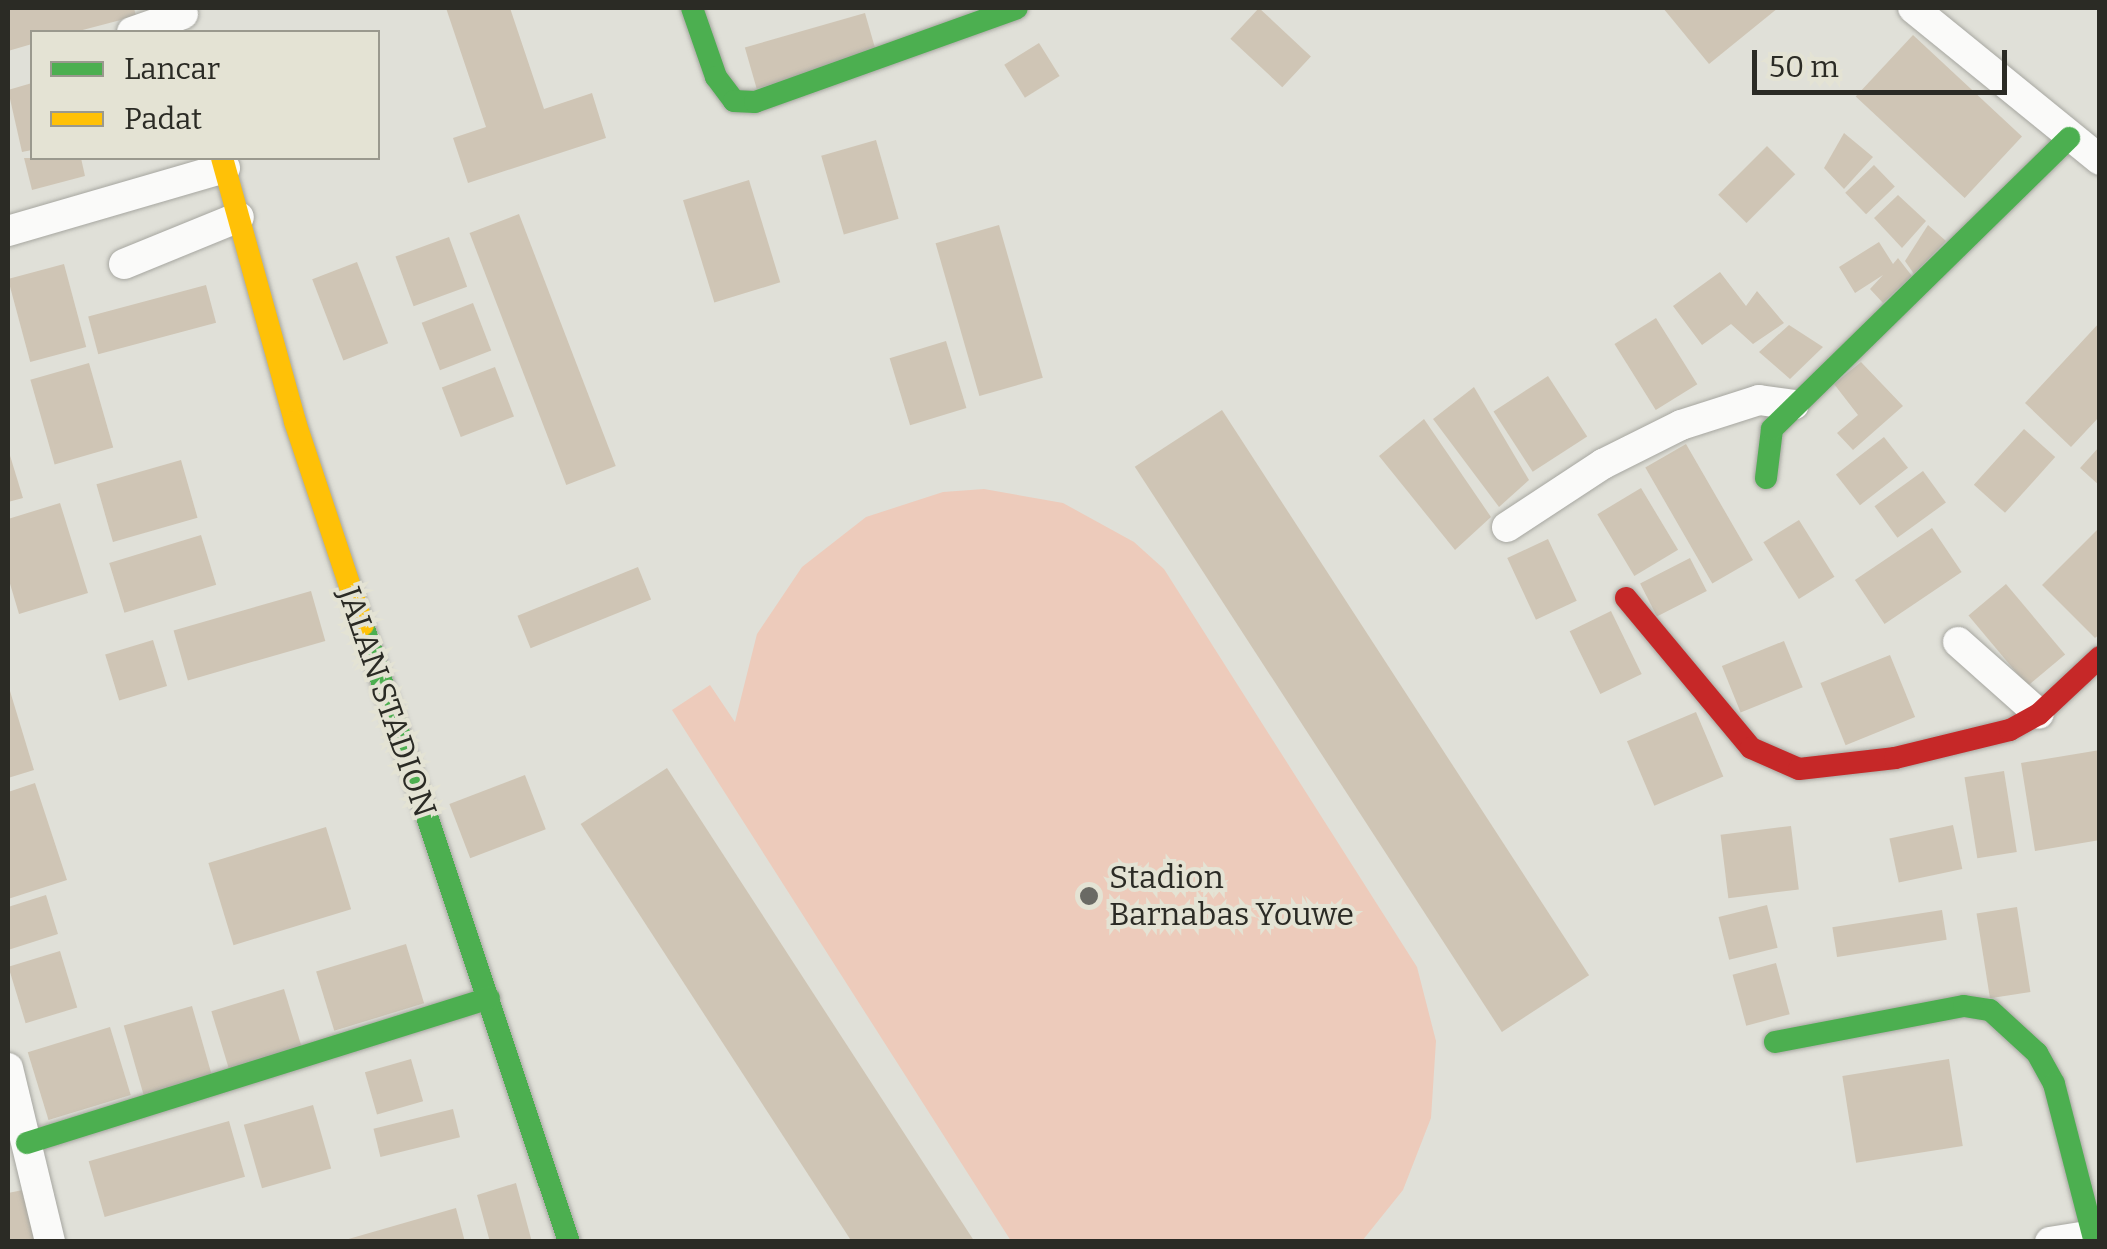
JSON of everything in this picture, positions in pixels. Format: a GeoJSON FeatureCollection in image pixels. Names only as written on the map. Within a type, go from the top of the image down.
{"type":"FeatureCollection","features":[{"type":"Feature","properties":{"kind":"street"},"geometry":{"type":"LineString","coordinates":[[692,8],[716,77],[734,101],[756,102],[1017,8]]}},
{"type":"Feature","properties":{"kind":"street"},"geometry":{"type":"LineString","coordinates":[[1913,8],[2100,160]]}},
{"type":"Feature","properties":{"kind":"street"},"geometry":{"type":"LineString","coordinates":[[139,30],[184,18]]}},
{"type":"Feature","properties":{"kind":"street"},"geometry":{"type":"LineString","coordinates":[[1766,478],[1772,429],[2069,138]]}},
{"type":"Feature","properties":{"kind":"street"},"geometry":{"type":"LineString","coordinates":[[8,231],[223,163]]}},
{"type":"Feature","properties":{"kind":"street","name":"JALAN STADION"},"geometry":{"type":"LineString","coordinates":[[223,163],[301,440],[490,998],[568,1242]]}},
{"type":"Feature","properties":{"kind":"street"},"geometry":{"type":"LineString","coordinates":[[124,264],[238,217]]}},
{"type":"Feature","properties":{"kind":"street"},"geometry":{"type":"LineString","coordinates":[[1508,527],[1603,464],[1680,425],[1760,400],[1794,405]]}},
{"type":"Feature","properties":{"kind":"street"},"geometry":{"type":"LineString","coordinates":[[1626,598],[1751,748],[1799,769],[1895,758],[2010,730],[2040,714],[2100,657]]}},
{"type":"Feature","properties":{"kind":"street"},"geometry":{"type":"LineString","coordinates":[[1958,642],[2040,714]]}},
{"type":"Feature","properties":{"kind":"street"},"geometry":{"type":"LineString","coordinates":[[28,1142],[490,998]]}},
{"type":"Feature","properties":{"kind":"street"},"geometry":{"type":"LineString","coordinates":[[1776,1042],[1964,1006],[1990,1010],[2037,1052],[2054,1084],[2096,1235],[2050,1242]]}},
{"type":"Feature","properties":{"kind":"street"},"geometry":{"type":"LineString","coordinates":[[9,1078],[50,1242]]}},
{"type":"Feature","properties":{"kind":"shaded area"},"geometry":{"type":"Polygon","coordinates":[[[984,489],[1063,503],[1134,542],[1164,569],[1417,967],[1436,1041],[1431,1118],[1403,1190],[1362,1241],[1011,1241],[672,710],[710,685],[735,722],[757,634],[802,567],[866,517],[943,492],[984,489]]]}},
{"type":"Feature","properties":{"kind":"building"},"geometry":{"type":"Polygon","coordinates":[[[8,8],[134,8],[136,16],[83,30],[30,30],[30,45],[8,51],[8,8]]]}},
{"type":"Feature","properties":{"kind":"building"},"geometry":{"type":"Polygon","coordinates":[[[446,8],[510,8],[544,109],[592,93],[606,138],[468,183],[453,138],[486,127],[446,8]]]}},
{"type":"Feature","properties":{"kind":"building"},"geometry":{"type":"Polygon","coordinates":[[[1259,8],[1311,56],[1282,87],[1230,39],[1259,8]]]}},
{"type":"Feature","properties":{"kind":"building"},"geometry":{"type":"Polygon","coordinates":[[[1663,8],[1778,8],[1709,64],[1663,8]]]}},
{"type":"Feature","properties":{"kind":"building"},"geometry":{"type":"Polygon","coordinates":[[[865,13],[877,54],[757,89],[745,47],[865,13]]]}},
{"type":"Feature","properties":{"kind":"building"},"geometry":{"type":"Polygon","coordinates":[[[1913,35],[2022,137],[1965,198],[1856,96],[1913,35]]]}},
{"type":"Feature","properties":{"kind":"building"},"geometry":{"type":"Polygon","coordinates":[[[1039,43],[1060,76],[1025,98],[1004,65],[1039,43]]]}},
{"type":"Feature","properties":{"kind":"building"},"geometry":{"type":"Polygon","coordinates":[[[30,84],[30,150],[22,152],[8,90],[30,84]]]}},
{"type":"Feature","properties":{"kind":"building"},"geometry":{"type":"Polygon","coordinates":[[[1844,133],[1873,157],[1844,189],[1824,168],[1844,133]]]}},
{"type":"Feature","properties":{"kind":"building"},"geometry":{"type":"Polygon","coordinates":[[[876,140],[899,219],[844,235],[821,156],[876,140]]]}},
{"type":"Feature","properties":{"kind":"building"},"geometry":{"type":"Polygon","coordinates":[[[1767,146],[1795,174],[1746,223],[1718,195],[1767,146]]]}},
{"type":"Feature","properties":{"kind":"building"},"geometry":{"type":"Polygon","coordinates":[[[24,158],[81,160],[85,176],[32,190],[24,158]]]}},
{"type":"Feature","properties":{"kind":"building"},"geometry":{"type":"Polygon","coordinates":[[[1874,165],[1895,187],[1866,214],[1845,193],[1874,165]]]}},
{"type":"Feature","properties":{"kind":"building"},"geometry":{"type":"Polygon","coordinates":[[[749,180],[780,282],[714,302],[683,200],[749,180]]]}},
{"type":"Feature","properties":{"kind":"building"},"geometry":{"type":"Polygon","coordinates":[[[1898,195],[1926,221],[1902,248],[1874,218],[1898,195]]]}},
{"type":"Feature","properties":{"kind":"building"},"geometry":{"type":"Polygon","coordinates":[[[519,214],[616,466],[566,485],[470,233],[519,214]]]}},
{"type":"Feature","properties":{"kind":"building"},"geometry":{"type":"Polygon","coordinates":[[[999,225],[1043,378],[979,396],[936,243],[999,225]]]}},
{"type":"Feature","properties":{"kind":"building"},"geometry":{"type":"Polygon","coordinates":[[[1928,225],[1946,241],[1914,274],[1905,261],[1928,225]]]}},
{"type":"Feature","properties":{"kind":"building"},"geometry":{"type":"Polygon","coordinates":[[[449,237],[467,287],[414,306],[395,256],[449,237]]]}},
{"type":"Feature","properties":{"kind":"building"},"geometry":{"type":"Polygon","coordinates":[[[1879,242],[1893,264],[1898,258],[1912,276],[1883,303],[1870,289],[1883,275],[1855,293],[1839,267],[1879,242]]]}},
{"type":"Feature","properties":{"kind":"building"},"geometry":{"type":"Polygon","coordinates":[[[357,262],[388,343],[343,360],[312,279],[357,262]]]}},
{"type":"Feature","properties":{"kind":"building"},"geometry":{"type":"Polygon","coordinates":[[[64,264],[86,347],[30,362],[8,279],[64,264]]]}},
{"type":"Feature","properties":{"kind":"building"},"geometry":{"type":"Polygon","coordinates":[[[1720,272],[1746,306],[1757,291],[1784,323],[1753,344],[1731,324],[1702,345],[1673,306],[1720,272]]]}},
{"type":"Feature","properties":{"kind":"building"},"geometry":{"type":"Polygon","coordinates":[[[206,285],[216,323],[98,354],[88,317],[206,285]]]}},
{"type":"Feature","properties":{"kind":"building"},"geometry":{"type":"Polygon","coordinates":[[[473,303],[491,351],[440,370],[422,323],[473,303]]]}},
{"type":"Feature","properties":{"kind":"building"},"geometry":{"type":"Polygon","coordinates":[[[1656,318],[1697,384],[1656,410],[1614,344],[1656,318]]]}},
{"type":"Feature","properties":{"kind":"building"},"geometry":{"type":"Polygon","coordinates":[[[2100,322],[2100,416],[2071,447],[2025,403],[2100,322]]]}},
{"type":"Feature","properties":{"kind":"building"},"geometry":{"type":"Polygon","coordinates":[[[1789,325],[1823,347],[1790,379],[1759,352],[1789,325]]]}},
{"type":"Feature","properties":{"kind":"building"},"geometry":{"type":"Polygon","coordinates":[[[946,341],[966,408],[910,425],[890,358],[946,341]]]}},
{"type":"Feature","properties":{"kind":"building"},"geometry":{"type":"Polygon","coordinates":[[[1861,362],[1903,406],[1853,450],[1837,433],[1858,415],[1834,384],[1861,362]]]}},
{"type":"Feature","properties":{"kind":"building"},"geometry":{"type":"Polygon","coordinates":[[[89,363],[113,448],[55,464],[30,380],[89,363]]]}},
{"type":"Feature","properties":{"kind":"building"},"geometry":{"type":"Polygon","coordinates":[[[495,367],[514,416],[461,437],[442,387],[495,367]]]}},
{"type":"Feature","properties":{"kind":"building"},"geometry":{"type":"Polygon","coordinates":[[[1548,376],[1587,436],[1533,472],[1493,411],[1548,376]]]}},
{"type":"Feature","properties":{"kind":"building"},"geometry":{"type":"Polygon","coordinates":[[[1474,387],[1529,480],[1499,507],[1433,419],[1474,387]]]}},
{"type":"Feature","properties":{"kind":"building"},"geometry":{"type":"Polygon","coordinates":[[[1222,410],[1589,975],[1502,1032],[1135,467],[1222,410]]]}},
{"type":"Feature","properties":{"kind":"building"},"geometry":{"type":"Polygon","coordinates":[[[1424,419],[1491,517],[1455,550],[1379,456],[1424,419]]]}},
{"type":"Feature","properties":{"kind":"building"},"geometry":{"type":"Polygon","coordinates":[[[2024,429],[2055,457],[2005,513],[1974,485],[2024,429]]]}},
{"type":"Feature","properties":{"kind":"building"},"geometry":{"type":"Polygon","coordinates":[[[1884,437],[1908,468],[1860,505],[1836,475],[1884,437]]]}},
{"type":"Feature","properties":{"kind":"building"},"geometry":{"type":"Polygon","coordinates":[[[1686,444],[1753,560],[1712,584],[1645,468],[1686,444]]]}},
{"type":"Feature","properties":{"kind":"building"},"geometry":{"type":"Polygon","coordinates":[[[2100,446],[2100,486],[2080,468],[2100,446]]]}},
{"type":"Feature","properties":{"kind":"building"},"geometry":{"type":"Polygon","coordinates":[[[8,449],[23,498],[8,502],[8,449]]]}},
{"type":"Feature","properties":{"kind":"building"},"geometry":{"type":"Polygon","coordinates":[[[181,460],[198,518],[113,542],[96,484],[181,460]]]}},
{"type":"Feature","properties":{"kind":"building"},"geometry":{"type":"Polygon","coordinates":[[[1923,471],[1946,503],[1897,538],[1874,506],[1923,471]]]}},
{"type":"Feature","properties":{"kind":"building"},"geometry":{"type":"Polygon","coordinates":[[[1641,488],[1678,550],[1634,576],[1597,514],[1641,488]]]}},
{"type":"Feature","properties":{"kind":"building"},"geometry":{"type":"Polygon","coordinates":[[[60,503],[88,593],[19,614],[8,577],[8,519],[60,503]]]}},
{"type":"Feature","properties":{"kind":"building"},"geometry":{"type":"Polygon","coordinates":[[[1799,520],[1835,577],[1799,599],[1763,542],[1799,520]]]}},
{"type":"Feature","properties":{"kind":"building"},"geometry":{"type":"Polygon","coordinates":[[[2100,527],[2100,634],[2095,638],[2042,585],[2100,527]]]}},
{"type":"Feature","properties":{"kind":"building"},"geometry":{"type":"Polygon","coordinates":[[[1932,528],[1962,572],[1885,624],[1855,580],[1932,528]]]}},
{"type":"Feature","properties":{"kind":"building"},"geometry":{"type":"Polygon","coordinates":[[[201,535],[216,585],[124,613],[109,563],[201,535]]]}},
{"type":"Feature","properties":{"kind":"building"},"geometry":{"type":"Polygon","coordinates":[[[1548,539],[1577,601],[1536,620],[1507,558],[1548,539]]]}},
{"type":"Feature","properties":{"kind":"building"},"geometry":{"type":"Polygon","coordinates":[[[1690,558],[1707,591],[1657,616],[1640,583],[1690,558]]]}},
{"type":"Feature","properties":{"kind":"building"},"geometry":{"type":"Polygon","coordinates":[[[638,567],[651,599],[531,648],[517,616],[638,567]]]}},
{"type":"Feature","properties":{"kind":"building"},"geometry":{"type":"Polygon","coordinates":[[[2006,584],[2065,654],[2028,686],[1968,615],[2006,584]]]}},
{"type":"Feature","properties":{"kind":"building"},"geometry":{"type":"Polygon","coordinates":[[[311,591],[325,641],[188,680],[174,630],[311,591]]]}},
{"type":"Feature","properties":{"kind":"building"},"geometry":{"type":"Polygon","coordinates":[[[1611,611],[1642,674],[1600,694],[1570,631],[1611,611]]]}},
{"type":"Feature","properties":{"kind":"building"},"geometry":{"type":"Polygon","coordinates":[[[153,640],[167,686],[119,701],[105,655],[153,640]]]}},
{"type":"Feature","properties":{"kind":"building"},"geometry":{"type":"Polygon","coordinates":[[[1784,641],[1803,687],[1741,712],[1722,666],[1784,641]]]}},
{"type":"Feature","properties":{"kind":"building"},"geometry":{"type":"Polygon","coordinates":[[[1890,655],[1915,717],[1846,745],[1820,683],[1890,655]]]}},
{"type":"Feature","properties":{"kind":"building"},"geometry":{"type":"Polygon","coordinates":[[[8,692],[34,770],[8,778],[8,692]]]}},
{"type":"Feature","properties":{"kind":"building"},"geometry":{"type":"Polygon","coordinates":[[[1696,712],[1723,776],[1654,806],[1627,741],[1696,712]]]}},
{"type":"Feature","properties":{"kind":"building"},"geometry":{"type":"Polygon","coordinates":[[[2100,750],[2100,840],[2035,851],[2021,763],[2100,750]]]}},
{"type":"Feature","properties":{"kind":"building"},"geometry":{"type":"Polygon","coordinates":[[[667,768],[974,1241],[852,1242],[581,824],[667,768]]]}},
{"type":"Feature","properties":{"kind":"building"},"geometry":{"type":"Polygon","coordinates":[[[2004,771],[2017,852],[1977,858],[1964,777],[2004,771]]]}},
{"type":"Feature","properties":{"kind":"building"},"geometry":{"type":"Polygon","coordinates":[[[525,775],[546,829],[470,858],[449,804],[525,775]]]}},
{"type":"Feature","properties":{"kind":"building"},"geometry":{"type":"Polygon","coordinates":[[[35,783],[67,880],[8,899],[8,792],[35,783]]]}},
{"type":"Feature","properties":{"kind":"building"},"geometry":{"type":"Polygon","coordinates":[[[1953,825],[1962,869],[1899,883],[1889,839],[1953,825]]]}},
{"type":"Feature","properties":{"kind":"building"},"geometry":{"type":"Polygon","coordinates":[[[1791,826],[1799,890],[1728,898],[1721,835],[1791,826]]]}},
{"type":"Feature","properties":{"kind":"building"},"geometry":{"type":"Polygon","coordinates":[[[326,827],[351,909],[234,945],[208,863],[326,827]]]}},
{"type":"Feature","properties":{"kind":"building"},"geometry":{"type":"Polygon","coordinates":[[[46,895],[58,934],[8,950],[8,907],[46,895]]]}},
{"type":"Feature","properties":{"kind":"building"},"geometry":{"type":"Polygon","coordinates":[[[1767,905],[1778,948],[1729,960],[1718,917],[1767,905]]]}},
{"type":"Feature","properties":{"kind":"building"},"geometry":{"type":"Polygon","coordinates":[[[2017,907],[2030,992],[1990,998],[1977,913],[2017,907]]]}},
{"type":"Feature","properties":{"kind":"building"},"geometry":{"type":"Polygon","coordinates":[[[1942,910],[1947,940],[1837,957],[1832,927],[1942,910]]]}},
{"type":"Feature","properties":{"kind":"building"},"geometry":{"type":"Polygon","coordinates":[[[406,944],[424,1003],[334,1031],[316,971],[406,944]]]}},
{"type":"Feature","properties":{"kind":"building"},"geometry":{"type":"Polygon","coordinates":[[[60,951],[77,1007],[26,1023],[8,967],[60,951]]]}},
{"type":"Feature","properties":{"kind":"building"},"geometry":{"type":"Polygon","coordinates":[[[1776,963],[1790,1014],[1746,1026],[1733,975],[1776,963]]]}},
{"type":"Feature","properties":{"kind":"building"},"geometry":{"type":"Polygon","coordinates":[[[284,989],[303,1051],[230,1073],[211,1011],[284,989]]]}},
{"type":"Feature","properties":{"kind":"building"},"geometry":{"type":"Polygon","coordinates":[[[192,1006],[213,1079],[145,1099],[124,1026],[192,1006]]]}},
{"type":"Feature","properties":{"kind":"building"},"geometry":{"type":"Polygon","coordinates":[[[110,1027],[131,1095],[49,1120],[28,1052],[110,1027]]]}},
{"type":"Feature","properties":{"kind":"building"},"geometry":{"type":"Polygon","coordinates":[[[411,1059],[423,1101],[377,1115],[365,1072],[411,1059]]]}},
{"type":"Feature","properties":{"kind":"building"},"geometry":{"type":"Polygon","coordinates":[[[1949,1059],[1963,1146],[1856,1163],[1842,1076],[1949,1059]]]}},
{"type":"Feature","properties":{"kind":"building"},"geometry":{"type":"Polygon","coordinates":[[[313,1105],[331,1168],[262,1188],[244,1125],[313,1105]]]}},
{"type":"Feature","properties":{"kind":"building"},"geometry":{"type":"Polygon","coordinates":[[[453,1109],[460,1137],[380,1157],[373,1129],[453,1109]]]}},
{"type":"Feature","properties":{"kind":"building"},"geometry":{"type":"Polygon","coordinates":[[[229,1121],[245,1177],[105,1217],[89,1161],[229,1121]]]}},
{"type":"Feature","properties":{"kind":"building"},"geometry":{"type":"Polygon","coordinates":[[[516,1183],[532,1242],[490,1242],[477,1195],[516,1183]]]}},
{"type":"Feature","properties":{"kind":"building"},"geometry":{"type":"Polygon","coordinates":[[[23,1190],[36,1242],[8,1242],[8,1193],[23,1190]]]}},
{"type":"Feature","properties":{"kind":"building"},"geometry":{"type":"Polygon","coordinates":[[[456,1208],[465,1242],[345,1242],[345,1240],[456,1208]]]}},
{"type":"Feature","properties":{"kind":"traffic: fast"},"geometry":{"type":"LineString","coordinates":[[692,8],[716,77],[734,101],[755,102],[1017,8]]}},
{"type":"Feature","properties":{"kind":"traffic: fast"},"geometry":{"type":"LineString","coordinates":[[1766,478],[1772,429],[2069,138]]}},
{"type":"Feature","properties":{"kind":"traffic: fast"},"geometry":{"type":"LineString","coordinates":[[363,625],[569,1242]]}},
{"type":"Feature","properties":{"kind":"traffic: fast"},"geometry":{"type":"LineString","coordinates":[[27,1143],[489,998]]}},
{"type":"Feature","properties":{"kind":"traffic: fast"},"geometry":{"type":"LineString","coordinates":[[1775,1042],[1964,1006],[1990,1010],[2037,1053],[2054,1084],[2093,1235]]}},
{"type":"Feature","properties":{"kind":"traffic: slow"},"geometry":{"type":"LineString","coordinates":[[223,160],[295,422],[363,625]]}},
{"type":"Feature","properties":{"kind":"traffic: jam"},"geometry":{"type":"LineString","coordinates":[[1626,598],[1751,748],[1799,769],[1895,758],[2010,730],[2039,714],[2100,657]]}},
{"type":"Feature","properties":{"kind":"place","name":"Stadion Barnabas Youwe"},"geometry":{"type":"Point","coordinates":[1089,896]}}]}
